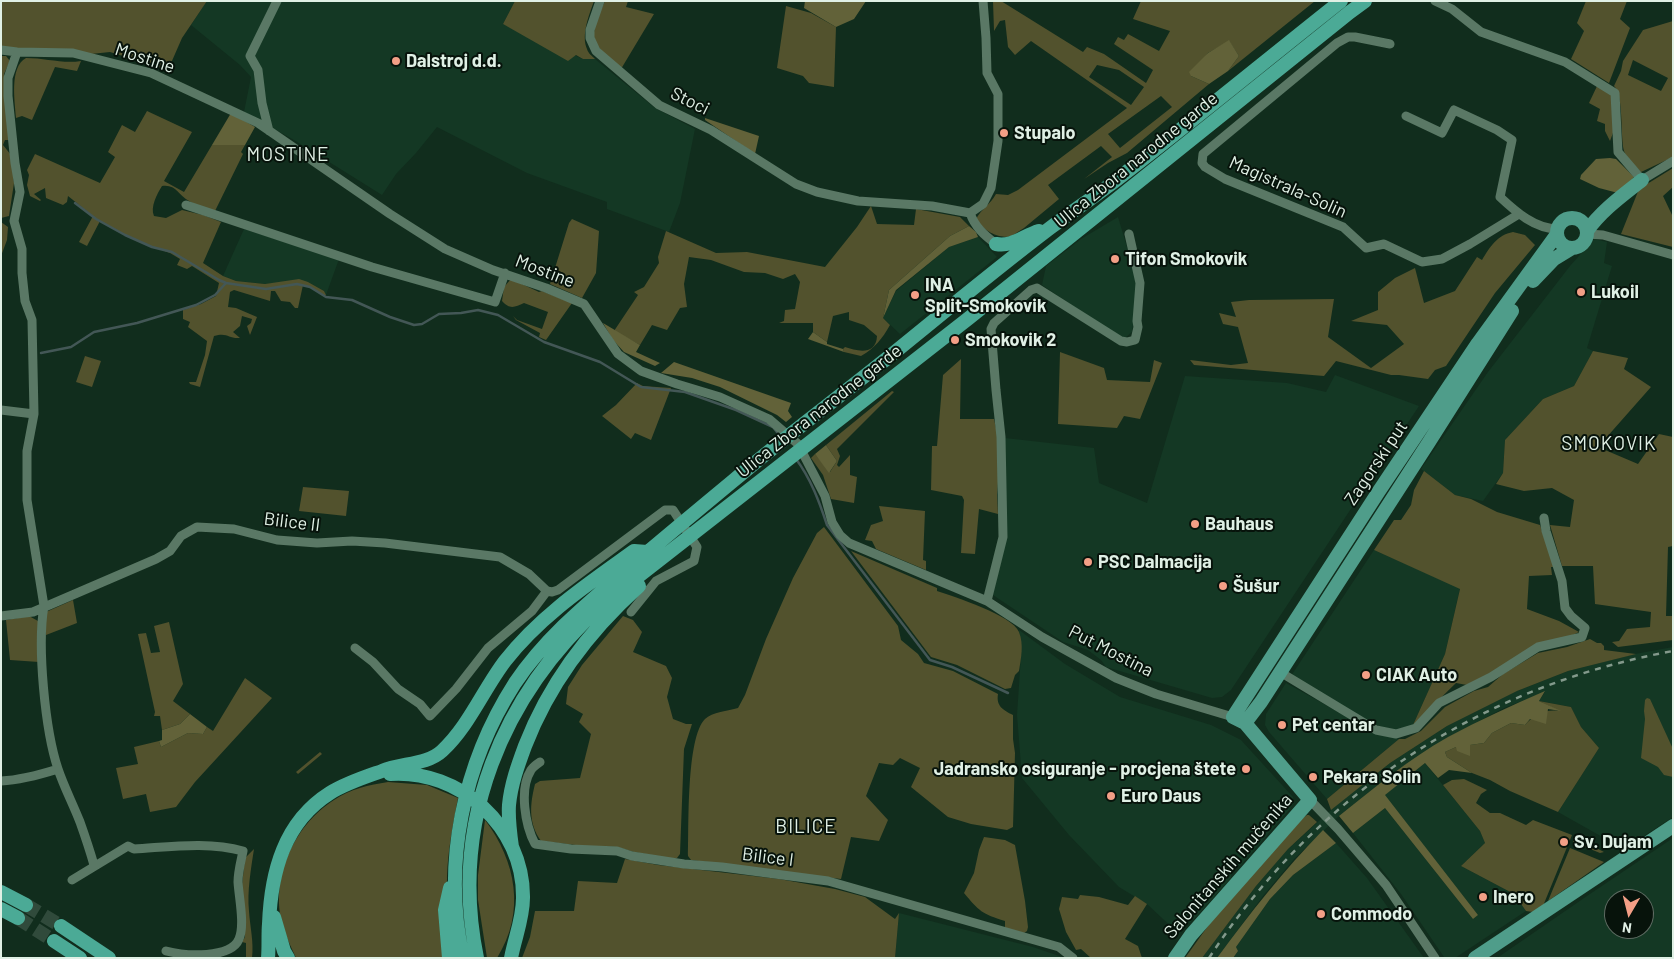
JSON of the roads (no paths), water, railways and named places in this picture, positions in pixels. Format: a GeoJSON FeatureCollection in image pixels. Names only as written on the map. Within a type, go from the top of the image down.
{"type":"FeatureCollection","features":[{"type":"Feature","properties":{"kind":"highway","name":"Ulica Zbora narodne garde"},"geometry":{"type":"LineString","coordinates":[[462,958],[458,937],[454,872],[467,790],[477,759],[496,716],[534,657],[556,632],[647,552],[806,421],[889,357],[982,281],[1344,5],[1365,1]]}},
{"type":"Feature","properties":{"kind":"highway","name":"Ulica Zbora narodne garde"},"geometry":{"type":"LineString","coordinates":[[477,958],[469,900],[469,873],[473,836],[481,794],[508,725],[526,694],[579,626],[603,604],[818,437],[1242,100],[1344,5]]}},
{"type":"Feature","properties":{"kind":"highway"},"geometry":{"type":"LineString","coordinates":[[996,244],[1005,246],[1014,243],[1026,235],[1051,228]]}},
{"type":"Feature","properties":{"kind":"highway"},"geometry":{"type":"LineString","coordinates":[[512,846],[509,805],[512,786],[517,767],[541,710],[561,675],[580,650],[631,593],[669,562],[684,541]]}},
{"type":"Feature","properties":{"kind":"highway"},"geometry":{"type":"LineString","coordinates":[[268,958],[272,893],[278,859],[294,828],[317,803],[331,792],[362,778],[388,768],[427,760],[440,753],[454,739],[504,662],[525,637],[536,616],[572,596],[634,551],[647,552]]}},
{"type":"Feature","properties":{"kind":"highway"},"geometry":{"type":"LineString","coordinates":[[362,778],[398,773],[433,778],[450,784],[480,804],[503,831],[512,846],[520,871],[523,897],[521,923],[510,954]]}},
{"type":"Feature","properties":{"kind":"highway"},"geometry":{"type":"LineString","coordinates":[[449,958],[444,910],[454,872]]}},
{"type":"Feature","properties":{"kind":"highway"},"geometry":{"type":"LineString","coordinates":[[1,892],[26,905]]}},
{"type":"Feature","properties":{"kind":"highway"},"geometry":{"type":"LineString","coordinates":[[272,893],[275,923],[288,958]]}},
{"type":"Feature","properties":{"kind":"highway"},"geometry":{"type":"LineString","coordinates":[[1,908],[18,918]]}},
{"type":"Feature","properties":{"kind":"highway"},"geometry":{"type":"LineString","coordinates":[[61,926],[109,958]]}},
{"type":"Feature","properties":{"kind":"highway"},"geometry":{"type":"LineString","coordinates":[[54,941],[80,958]]}},
{"type":"Feature","properties":{"kind":"main road"},"geometry":{"type":"LineString","coordinates":[[1608,207],[1563,221],[1558,232],[1560,242],[1572,248],[1584,242],[1587,233],[1608,207],[1642,180]]}},
{"type":"Feature","properties":{"kind":"main road"},"geometry":{"type":"LineString","coordinates":[[1568,219],[1578,219],[1585,226],[1587,233]]}},
{"type":"Feature","properties":{"kind":"main road","name":"Zagorski put"},"geometry":{"type":"LineString","coordinates":[[1239,720],[1379,491],[1478,343],[1558,232]]}},
{"type":"Feature","properties":{"kind":"main road","name":"Zagorski put"},"geometry":{"type":"LineString","coordinates":[[1239,720],[1280,672],[1520,298],[1543,269],[1554,259],[1572,248]]}},
{"type":"Feature","properties":{"kind":"main road"},"geometry":{"type":"LineString","coordinates":[[1239,720],[1310,800]]}},
{"type":"Feature","properties":{"kind":"main road","name":"Salonitanskih mučenika"},"geometry":{"type":"LineString","coordinates":[[1175,958],[1191,935],[1310,800]]}},
{"type":"Feature","properties":{"kind":"main road"},"geometry":{"type":"LineString","coordinates":[[1475,958],[1673,826]]}},
{"type":"Feature","properties":{"kind":"street"},"geometry":{"type":"LineString","coordinates":[[269,131],[262,104],[258,70],[250,56],[277,1]]}},
{"type":"Feature","properties":{"kind":"street","name":"Stoci"},"geometry":{"type":"LineString","coordinates":[[600,1],[592,22],[590,38],[596,50],[605,59],[659,105],[711,130],[796,184],[823,194],[858,201],[932,206],[970,212]]}},
{"type":"Feature","properties":{"kind":"street"},"geometry":{"type":"LineString","coordinates":[[983,1],[987,74],[998,94],[998,141],[991,188],[983,204],[970,212],[974,224],[984,236],[996,244]]}},
{"type":"Feature","properties":{"kind":"street"},"geometry":{"type":"LineString","coordinates":[[1435,1],[1452,9],[1481,32],[1565,62],[1615,93],[1618,152],[1642,180],[1673,161]]}},
{"type":"Feature","properties":{"kind":"street","name":"Magistrala-Solin"},"geometry":{"type":"LineString","coordinates":[[1390,44],[1356,37],[1348,37],[1337,43],[1203,154],[1202,163],[1205,167],[1225,179],[1343,227],[1366,248],[1384,244],[1422,262],[1442,259],[1519,214]]}},
{"type":"Feature","properties":{"kind":"street","name":"Mostine"},"geometry":{"type":"LineString","coordinates":[[1,50],[73,53],[151,73],[258,123],[390,214],[445,249],[493,270],[546,288],[584,304],[618,354],[641,371],[720,397],[770,419],[798,444]]}},
{"type":"Feature","properties":{"kind":"street"},"geometry":{"type":"LineString","coordinates":[[17,52],[8,78],[8,96],[14,163],[20,192],[14,220],[22,249],[22,273],[26,301],[32,320],[34,414],[27,452],[27,500],[44,606],[42,617],[43,668],[53,749],[58,769],[80,823],[94,865]]}},
{"type":"Feature","properties":{"kind":"street"},"geometry":{"type":"LineString","coordinates":[[1406,116],[1442,133],[1454,110],[1497,130],[1512,140],[1500,198],[1519,214],[1542,227],[1558,232]]}},
{"type":"Feature","properties":{"kind":"street"},"geometry":{"type":"LineString","coordinates":[[186,205],[372,266],[495,302],[505,273]]}},
{"type":"Feature","properties":{"kind":"street"},"geometry":{"type":"LineString","coordinates":[[1587,233],[1603,235],[1673,255]]}},
{"type":"Feature","properties":{"kind":"street"},"geometry":{"type":"LineString","coordinates":[[987,601],[1003,537],[1001,437],[991,329],[994,323],[1031,290],[1040,289],[1121,341],[1135,340],[1138,327],[1140,283],[1129,234]]}},
{"type":"Feature","properties":{"kind":"street"},"geometry":{"type":"LineString","coordinates":[[1,410],[34,414]]}},
{"type":"Feature","properties":{"kind":"street","name":"Put Mostina"},"geometry":{"type":"LineString","coordinates":[[798,444],[825,496],[832,522],[840,535],[849,543],[987,601],[1042,636],[1116,678],[1156,694],[1239,720]]}},
{"type":"Feature","properties":{"kind":"street"},"geometry":{"type":"LineString","coordinates":[[355,648],[373,662],[398,689],[420,704],[430,716],[456,689],[488,648],[536,616],[547,591],[558,590],[665,510],[674,510],[697,548],[694,561],[656,581],[631,612]]}},
{"type":"Feature","properties":{"kind":"street"},"geometry":{"type":"LineString","coordinates":[[1280,672],[1376,730],[1396,734],[1416,728],[1439,703],[1491,677],[1538,647],[1582,637],[1586,628],[1571,616],[1565,608],[1562,581],[1546,531],[1544,518]]}},
{"type":"Feature","properties":{"kind":"street","name":"Bilice II"},"geometry":{"type":"LineString","coordinates":[[1,616],[33,612],[156,559],[170,551],[181,536],[197,527],[234,529],[276,540],[317,543],[352,541],[385,543],[500,557],[529,574],[547,591]]}},
{"type":"Feature","properties":{"kind":"street","name":"Bilice I"},"geometry":{"type":"LineString","coordinates":[[540,762],[531,769],[525,802],[525,814],[529,832],[535,844],[572,849],[617,851],[632,856],[684,864],[828,881],[900,900],[1059,947],[1074,958]]}},
{"type":"Feature","properties":{"kind":"street"},"geometry":{"type":"LineString","coordinates":[[1,781],[40,775],[58,769]]}},
{"type":"Feature","properties":{"kind":"street"},"geometry":{"type":"LineString","coordinates":[[1310,800],[1366,860],[1391,892],[1435,958]]}},
{"type":"Feature","properties":{"kind":"street"},"geometry":{"type":"LineString","coordinates":[[72,880],[128,846],[134,849],[226,846],[242,851],[238,880],[240,935],[237,945],[232,951],[214,956],[187,956],[166,951]]}},
{"type":"Feature","properties":{"kind":"waterway"},"geometry":{"type":"LineString","coordinates":[[75,203],[96,219],[125,235],[152,247],[172,252],[226,283],[266,289],[297,284],[310,287],[326,297],[352,300],[390,317],[414,325],[422,324],[439,314],[478,310],[498,315],[544,342],[600,362],[641,387],[685,392],[736,410],[773,427],[780,436]]}},
{"type":"Feature","properties":{"kind":"waterway"},"geometry":{"type":"LineString","coordinates":[[41,353],[71,347],[94,332],[137,323],[196,305],[215,295],[226,283]]}},
{"type":"Feature","properties":{"kind":"waterway"},"geometry":{"type":"LineString","coordinates":[[796,459],[814,490],[827,525],[930,660],[952,667],[1008,693]]}},
{"type":"Feature","properties":{"kind":"tunnel"},"geometry":{"type":"LineString","coordinates":[[26,905],[61,926]]}},
{"type":"Feature","properties":{"kind":"tunnel"},"geometry":{"type":"LineString","coordinates":[[18,918],[54,941]]}},
{"type":"Feature","properties":{"kind":"railway"},"geometry":{"type":"LineString","coordinates":[[1209,958],[1252,899],[1300,846],[1352,798],[1409,756],[1470,720],[1535,691],[1602,668],[1673,651]]}},
{"type":"Feature","properties":{"kind":"place","name":"Dalstroj d.d."},"geometry":{"type":"Point","coordinates":[396,61]}},
{"type":"Feature","properties":{"kind":"place","name":"Stupalo"},"geometry":{"type":"Point","coordinates":[1004,133]}},
{"type":"Feature","properties":{"kind":"place","name":"Tifon Smokovik"},"geometry":{"type":"Point","coordinates":[1115,259]}},
{"type":"Feature","properties":{"kind":"place","name":"Lukoil"},"geometry":{"type":"Point","coordinates":[1581,292]}},
{"type":"Feature","properties":{"kind":"place","name":"INA Split-Smokovik"},"geometry":{"type":"Point","coordinates":[915,295]}},
{"type":"Feature","properties":{"kind":"place","name":"Smokovik 2"},"geometry":{"type":"Point","coordinates":[955,340]}},
{"type":"Feature","properties":{"kind":"place","name":"Bauhaus"},"geometry":{"type":"Point","coordinates":[1195,524]}},
{"type":"Feature","properties":{"kind":"place","name":"PSC Dalmacija"},"geometry":{"type":"Point","coordinates":[1088,562]}},
{"type":"Feature","properties":{"kind":"place","name":"Šušur"},"geometry":{"type":"Point","coordinates":[1223,586]}},
{"type":"Feature","properties":{"kind":"place","name":"CIAK Auto"},"geometry":{"type":"Point","coordinates":[1366,675]}},
{"type":"Feature","properties":{"kind":"place","name":"Pet centar"},"geometry":{"type":"Point","coordinates":[1282,725]}},
{"type":"Feature","properties":{"kind":"place","name":"Jadransko osiguranje - procjena štete"},"geometry":{"type":"Point","coordinates":[1246,769]}},
{"type":"Feature","properties":{"kind":"place","name":"Pekara Solin"},"geometry":{"type":"Point","coordinates":[1313,777]}},
{"type":"Feature","properties":{"kind":"place","name":"Euro Daus"},"geometry":{"type":"Point","coordinates":[1111,796]}},
{"type":"Feature","properties":{"kind":"place","name":"Sv. Dujam"},"geometry":{"type":"Point","coordinates":[1564,842]}},
{"type":"Feature","properties":{"kind":"place","name":"Inero"},"geometry":{"type":"Point","coordinates":[1483,897]}},
{"type":"Feature","properties":{"kind":"place","name":"Commodo"},"geometry":{"type":"Point","coordinates":[1321,914]}},
{"type":"Feature","properties":{"kind":"district","name":"MOSTINE"},"geometry":{"type":"Point","coordinates":[288,155]}},
{"type":"Feature","properties":{"kind":"district","name":"SMOKOVIK"},"geometry":{"type":"Point","coordinates":[1609,444]}},
{"type":"Feature","properties":{"kind":"district","name":"BILICE"},"geometry":{"type":"Point","coordinates":[806,827]}}]}
